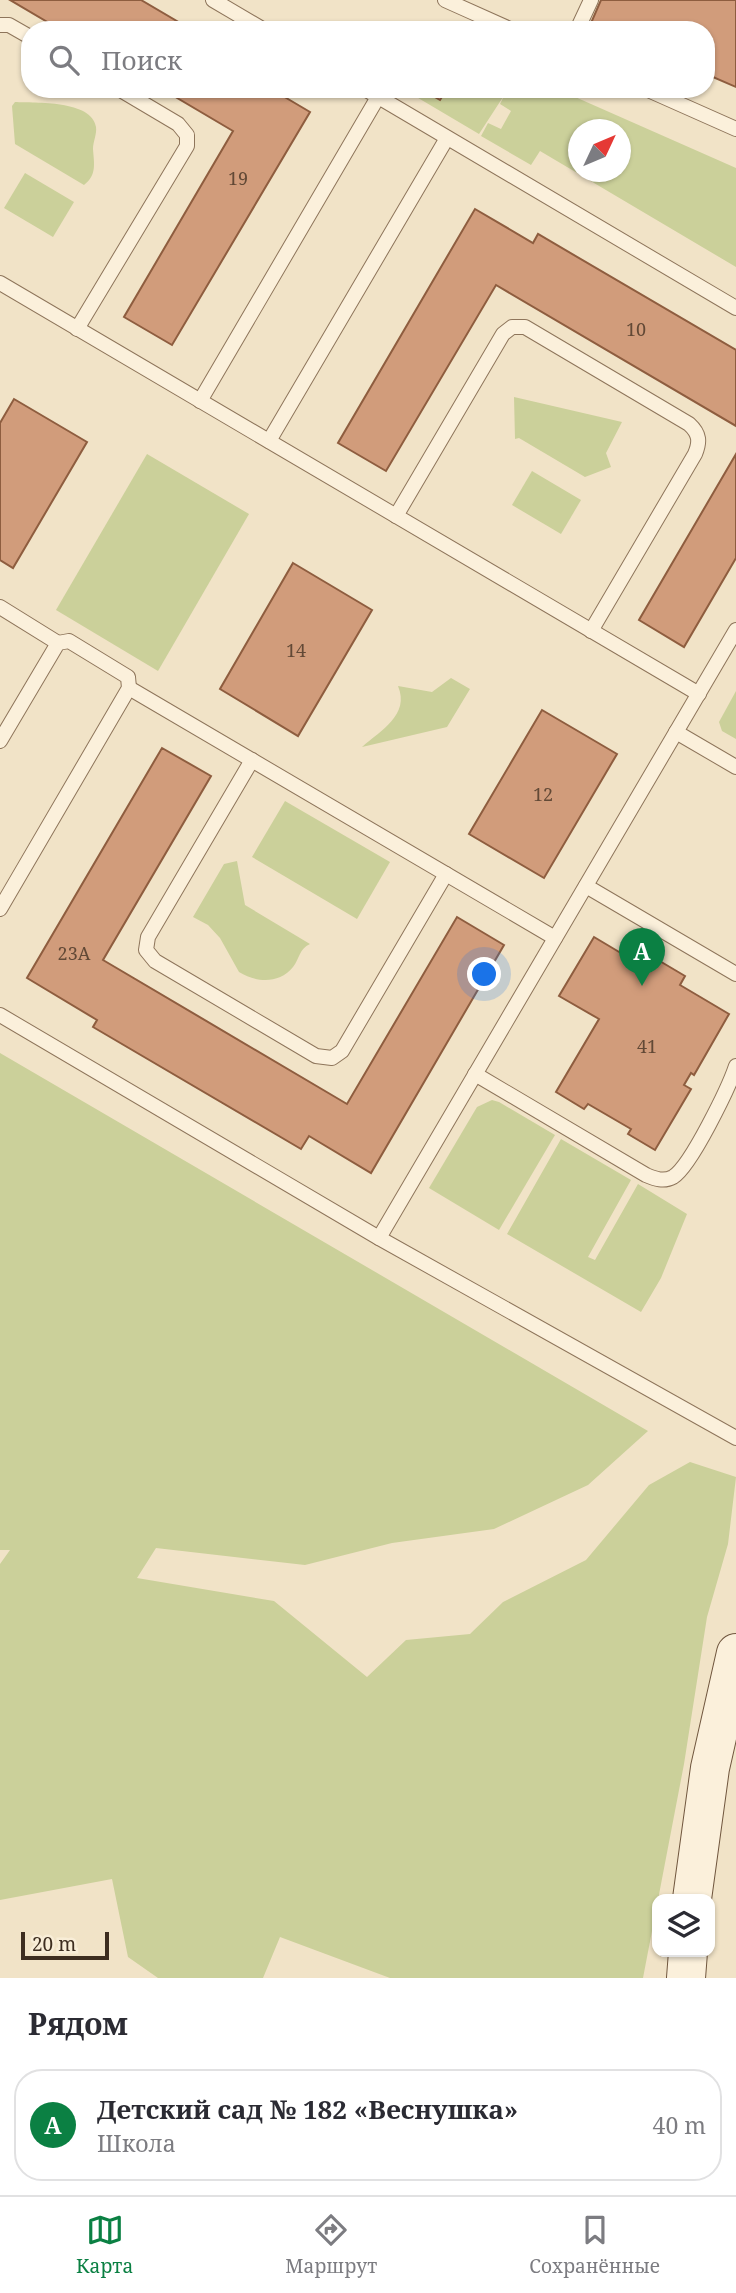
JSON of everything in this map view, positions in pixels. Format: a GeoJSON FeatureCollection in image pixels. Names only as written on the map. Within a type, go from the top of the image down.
{"type":"FeatureCollection","features":[{"type":"Feature","properties":{"kind":"street"},"geometry":{"type":"LineString","coordinates":[[693,1894],[710,1768],[736,1653]]}},
{"type":"Feature","properties":{"kind":"street"},"geometry":{"type":"LineString","coordinates":[[686,1978],[688,1957]]}},
{"type":"Feature","properties":{"kind":"lane"},"geometry":{"type":"LineString","coordinates":[[213,0],[249,21]]}},
{"type":"Feature","properties":{"kind":"lane"},"geometry":{"type":"LineString","coordinates":[[445,0],[492,21]]}},
{"type":"Feature","properties":{"kind":"lane"},"geometry":{"type":"LineString","coordinates":[[581,21],[590,0]]}},
{"type":"Feature","properties":{"kind":"lane"},"geometry":{"type":"LineString","coordinates":[[0,25],[9,25],[21,32]]}},
{"type":"Feature","properties":{"kind":"lane"},"geometry":{"type":"LineString","coordinates":[[77,328],[187,146],[187,135],[178,124],[134,98]]}},
{"type":"Feature","properties":{"kind":"lane"},"geometry":{"type":"LineString","coordinates":[[200,401],[377,98]]}},
{"type":"Feature","properties":{"kind":"lane"},"geometry":{"type":"LineString","coordinates":[[380,98],[736,308]]}},
{"type":"Feature","properties":{"kind":"lane"},"geometry":{"type":"LineString","coordinates":[[666,98],[736,129]]}},
{"type":"Feature","properties":{"kind":"lane"},"geometry":{"type":"LineString","coordinates":[[269,441],[447,138]]}},
{"type":"Feature","properties":{"kind":"lane"},"geometry":{"type":"LineString","coordinates":[[0,283],[699,694]]}},
{"type":"Feature","properties":{"kind":"lane"},"geometry":{"type":"LineString","coordinates":[[396,516],[503,334],[512,327],[525,327],[690,424],[698,434],[699,446],[591,631]]}},
{"type":"Feature","properties":{"kind":"lane"},"geometry":{"type":"LineString","coordinates":[[0,607],[58,643],[69,641],[125,674],[130,688],[0,909]]}},
{"type":"Feature","properties":{"kind":"lane"},"geometry":{"type":"LineString","coordinates":[[379,1238],[736,630]]}},
{"type":"Feature","properties":{"kind":"lane"},"geometry":{"type":"LineString","coordinates":[[0,741],[58,643]]}},
{"type":"Feature","properties":{"kind":"lane"},"geometry":{"type":"LineString","coordinates":[[130,688],[555,939]]}},
{"type":"Feature","properties":{"kind":"lane"},"geometry":{"type":"LineString","coordinates":[[676,732],[736,767]]}},
{"type":"Feature","properties":{"kind":"lane"},"geometry":{"type":"LineString","coordinates":[[252,760],[146,944],[149,957],[316,1056],[332,1058],[342,1051],[446,874]]}},
{"type":"Feature","properties":{"kind":"lane"},"geometry":{"type":"LineString","coordinates":[[586,886],[736,974]]}},
{"type":"Feature","properties":{"kind":"lane"},"geometry":{"type":"LineString","coordinates":[[0,1014],[379,1238],[736,1438]]}},
{"type":"Feature","properties":{"kind":"lane"},"geometry":{"type":"LineString","coordinates":[[475,1074],[646,1175],[665,1179],[682,1169],[720,1104],[736,1066]]}},
{"type":"Feature","properties":{"kind":"green space"},"geometry":{"type":"Polygon","coordinates":[[[418,98],[502,98],[479,134],[418,98]]]}},
{"type":"Feature","properties":{"kind":"green space"},"geometry":{"type":"Polygon","coordinates":[[[503,98],[577,98],[625,119],[568,119],[568,168],[540,151],[531,165],[481,136],[488,123],[501,129],[511,111],[500,104],[503,98]]]}},
{"type":"Feature","properties":{"kind":"green space"},"geometry":{"type":"Polygon","coordinates":[[[15,102],[74,107],[92,118],[96,127],[94,169],[84,185],[15,144],[12,106],[15,102]]]}},
{"type":"Feature","properties":{"kind":"green space"},"geometry":{"type":"Polygon","coordinates":[[[631,122],[736,168],[736,267],[592,182],[631,182],[631,122]]]}},
{"type":"Feature","properties":{"kind":"green space"},"geometry":{"type":"Polygon","coordinates":[[[25,173],[74,202],[53,237],[4,208],[25,173]]]}},
{"type":"Feature","properties":{"kind":"green space"},"geometry":{"type":"Polygon","coordinates":[[[514,397],[622,422],[606,453],[611,467],[585,477],[519,438],[515,439],[514,397]]]}},
{"type":"Feature","properties":{"kind":"green space"},"geometry":{"type":"Polygon","coordinates":[[[147,454],[249,514],[158,671],[56,610],[147,454]]]}},
{"type":"Feature","properties":{"kind":"green space"},"geometry":{"type":"Polygon","coordinates":[[[532,471],[581,500],[561,534],[512,505],[532,471]]]}},
{"type":"Feature","properties":{"kind":"green space"},"geometry":{"type":"Polygon","coordinates":[[[451,678],[470,689],[447,727],[362,747],[397,714],[401,696],[398,686],[432,692],[451,678]]]}},
{"type":"Feature","properties":{"kind":"green space"},"geometry":{"type":"Polygon","coordinates":[[[736,691],[736,739],[722,731],[719,722],[736,691]]]}},
{"type":"Feature","properties":{"kind":"green space"},"geometry":{"type":"Polygon","coordinates":[[[285,801],[390,862],[357,919],[252,857],[285,801]]]}},
{"type":"Feature","properties":{"kind":"green space"},"geometry":{"type":"Polygon","coordinates":[[[237,861],[245,905],[310,944],[304,948],[287,973],[275,979],[260,980],[239,972],[220,938],[208,925],[193,917],[224,864],[237,861]]]}},
{"type":"Feature","properties":{"kind":"green space"},"geometry":{"type":"Polygon","coordinates":[[[0,1053],[648,1431],[588,1485],[494,1529],[392,1543],[305,1565],[156,1548],[137,1578],[274,1601],[367,1677],[406,1640],[470,1634],[503,1602],[586,1560],[649,1485],[690,1462],[736,1477],[728,1544],[707,1617],[684,1764],[659,1894],[652,1894],[652,1931],[643,1978],[390,1978],[280,1937],[263,1978],[158,1978],[128,1957],[112,1879],[0,1900],[0,1564],[10,1550],[0,1550],[0,1053]]]}},
{"type":"Feature","properties":{"kind":"green space"},"geometry":{"type":"Polygon","coordinates":[[[492,1100],[555,1135],[499,1230],[429,1188],[477,1107],[492,1100]]]}},
{"type":"Feature","properties":{"kind":"green space"},"geometry":{"type":"Polygon","coordinates":[[[561,1139],[631,1180],[588,1257],[595,1260],[638,1184],[687,1214],[661,1278],[641,1312],[507,1234],[561,1139]]]}},
{"type":"Feature","properties":{"kind":"building"},"geometry":{"type":"Polygon","coordinates":[[[10,0],[141,0],[177,21],[46,21],[10,0]]]}},
{"type":"Feature","properties":{"kind":"building"},"geometry":{"type":"Polygon","coordinates":[[[601,0],[736,0],[736,87],[715,78],[715,21],[592,21],[601,0]]]}},
{"type":"Feature","properties":{"kind":"building"},"geometry":{"type":"Polygon","coordinates":[[[177,98],[286,98],[310,112],[172,345],[124,317],[233,131],[177,98]]]}},
{"type":"Feature","properties":{"kind":"building"},"geometry":{"type":"Polygon","coordinates":[[[475,209],[533,243],[538,234],[736,350],[736,426],[496,285],[386,471],[338,443],[475,209]]]}},
{"type":"Feature","properties":{"kind":"building"},"geometry":{"type":"Polygon","coordinates":[[[14,399],[87,442],[13,568],[0,560],[0,423],[14,399]]]}},
{"type":"Feature","properties":{"kind":"building"},"geometry":{"type":"Polygon","coordinates":[[[736,454],[736,558],[684,647],[639,620],[736,454]]]}},
{"type":"Feature","properties":{"kind":"building"},"geometry":{"type":"Polygon","coordinates":[[[293,563],[372,610],[298,736],[220,689],[293,563]]]}},
{"type":"Feature","properties":{"kind":"building"},"geometry":{"type":"Polygon","coordinates":[[[542,710],[617,754],[544,878],[469,834],[542,710]]]}},
{"type":"Feature","properties":{"kind":"building"},"geometry":{"type":"Polygon","coordinates":[[[162,748],[211,776],[103,960],[347,1104],[457,917],[504,945],[371,1173],[309,1136],[301,1149],[93,1027],[97,1020],[27,978],[162,748]]]}},
{"type":"Feature","properties":{"kind":"building"},"geometry":{"type":"Polygon","coordinates":[[[594,937],[651,971],[658,960],[685,976],[680,985],[729,1014],[694,1075],[691,1073],[684,1085],[691,1089],[655,1150],[628,1134],[631,1129],[588,1104],[584,1109],[556,1092],[599,1019],[559,996],[594,937]]]}},
{"type":"Feature","properties":{"kind":"place","name":"Детский сад № 182 «Веснушка»"},"geometry":{"type":"Point","coordinates":[642,986]}}]}
